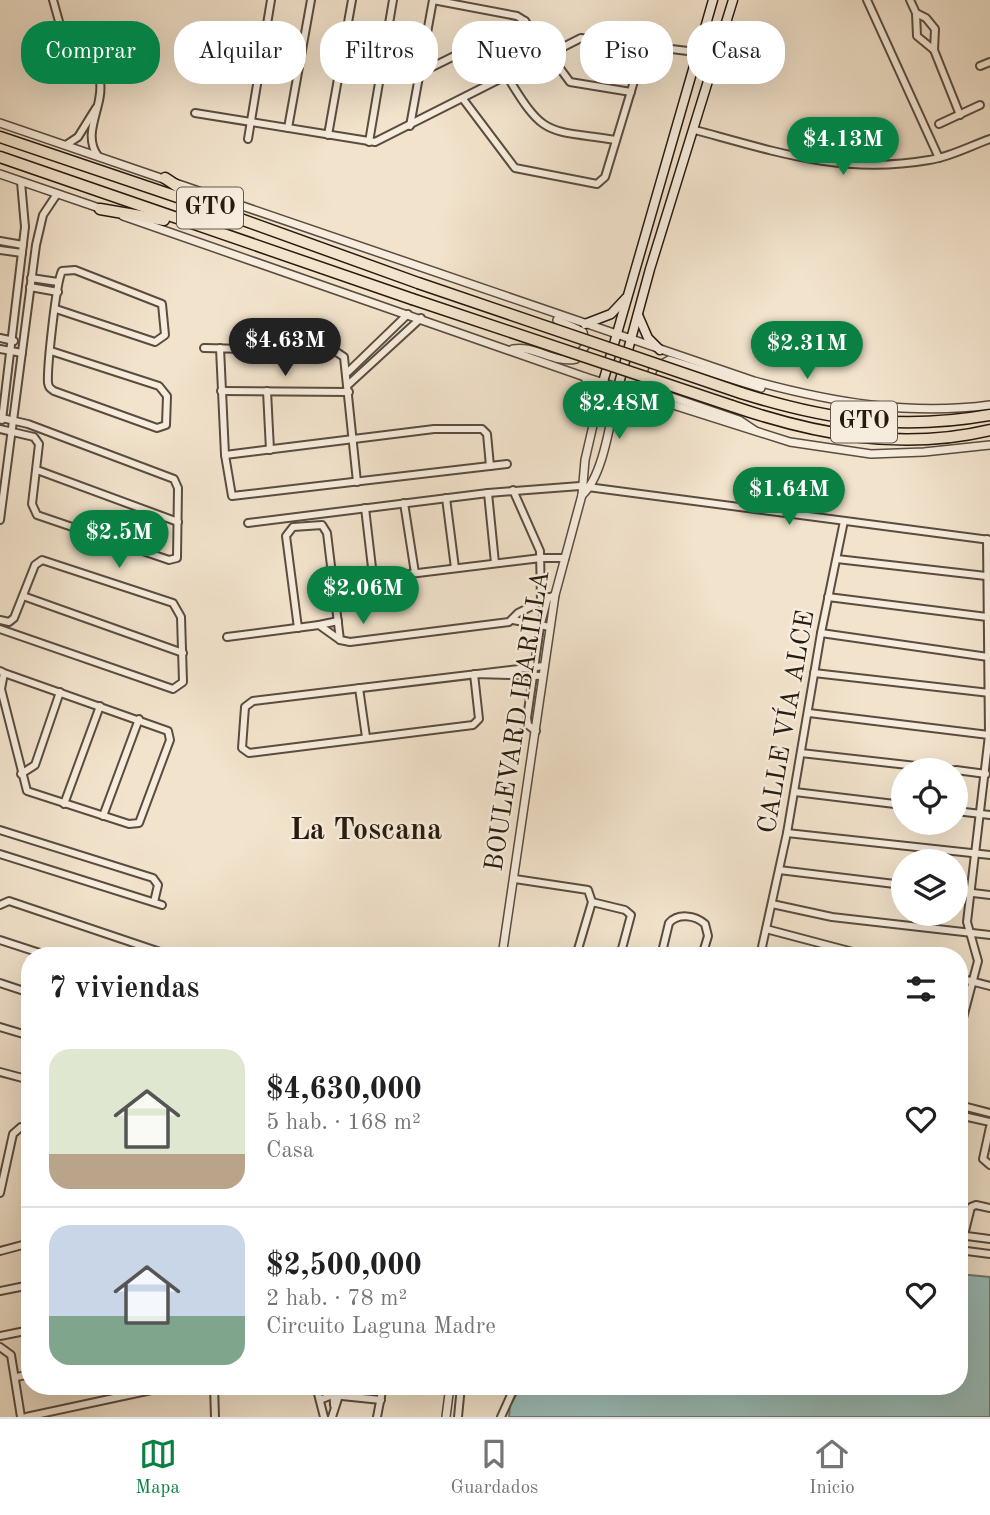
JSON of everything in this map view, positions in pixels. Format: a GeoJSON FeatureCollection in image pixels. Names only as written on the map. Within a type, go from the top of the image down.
{"type":"FeatureCollection","features":[{"type":"Feature","properties":{"kind":"main road"},"geometry":{"type":"LineString","coordinates":[[706,21],[713,0]]}},
{"type":"Feature","properties":{"kind":"main road"},"geometry":{"type":"LineString","coordinates":[[728,21],[733,0]]}},
{"type":"Feature","properties":{"kind":"main road"},"geometry":{"type":"LineString","coordinates":[[603,382],[687,84]]}},
{"type":"Feature","properties":{"kind":"main road"},"geometry":{"type":"LineString","coordinates":[[618,387],[637,312],[709,84]]}},
{"type":"Feature","properties":{"kind":"main road","name":"GTO"},"geometry":{"type":"LineString","coordinates":[[0,137],[741,393],[820,415],[869,422],[915,424],[990,415]]}},
{"type":"Feature","properties":{"kind":"main road","name":"GTO"},"geometry":{"type":"LineString","coordinates":[[0,157],[732,407],[813,431],[872,440],[929,439],[990,431]]}},
{"type":"Feature","properties":{"kind":"main road"},"geometry":{"type":"LineString","coordinates":[[164,178],[210,208]]}},
{"type":"Feature","properties":{"kind":"main road"},"geometry":{"type":"LineString","coordinates":[[100,209],[192,224]]}},
{"type":"Feature","properties":{"kind":"main road"},"geometry":{"type":"LineString","coordinates":[[585,324],[611,314],[628,296]]}},
{"type":"Feature","properties":{"kind":"main road"},"geometry":{"type":"LineString","coordinates":[[637,312],[643,331],[660,350]]}},
{"type":"Feature","properties":{"kind":"street"},"geometry":{"type":"LineString","coordinates":[[53,0],[65,43],[100,82],[91,135],[93,149],[98,156]]}},
{"type":"Feature","properties":{"kind":"street"},"geometry":{"type":"LineString","coordinates":[[248,139],[271,0]]}},
{"type":"Feature","properties":{"kind":"street"},"geometry":{"type":"LineString","coordinates":[[288,128],[311,0]]}},
{"type":"Feature","properties":{"kind":"street"},"geometry":{"type":"LineString","coordinates":[[328,135],[352,0]]}},
{"type":"Feature","properties":{"kind":"street"},"geometry":{"type":"LineString","coordinates":[[369,142],[393,0]]}},
{"type":"Feature","properties":{"kind":"street"},"geometry":{"type":"LineString","coordinates":[[429,21],[433,0],[506,12],[525,21]]}},
{"type":"Feature","properties":{"kind":"street"},"geometry":{"type":"LineString","coordinates":[[867,0],[939,158]]}},
{"type":"Feature","properties":{"kind":"street"},"geometry":{"type":"LineString","coordinates":[[910,0],[916,13],[917,36],[934,50]]}},
{"type":"Feature","properties":{"kind":"street"},"geometry":{"type":"LineString","coordinates":[[916,13],[933,25],[934,50],[960,115]]}},
{"type":"Feature","properties":{"kind":"street"},"geometry":{"type":"LineString","coordinates":[[980,66],[990,62]]}},
{"type":"Feature","properties":{"kind":"street"},"geometry":{"type":"LineString","coordinates":[[566,77],[570,82],[631,92]]}},
{"type":"Feature","properties":{"kind":"street"},"geometry":{"type":"LineString","coordinates":[[410,126],[418,84]]}},
{"type":"Feature","properties":{"kind":"street"},"geometry":{"type":"LineString","coordinates":[[195,113],[369,142],[382,141],[492,84]]}},
{"type":"Feature","properties":{"kind":"street"},"geometry":{"type":"LineString","coordinates":[[512,84],[531,115],[545,128],[616,139]]}},
{"type":"Feature","properties":{"kind":"street"},"geometry":{"type":"LineString","coordinates":[[463,99],[515,168],[597,184],[603,180],[633,84]]}},
{"type":"Feature","properties":{"kind":"street"},"geometry":{"type":"LineString","coordinates":[[939,124],[980,105]]}},
{"type":"Feature","properties":{"kind":"street"},"geometry":{"type":"LineString","coordinates":[[66,145],[78,137],[96,108]]}},
{"type":"Feature","properties":{"kind":"street"},"geometry":{"type":"LineString","coordinates":[[0,123],[629,341],[775,387],[817,397],[901,408],[933,410],[990,405]]}},
{"type":"Feature","properties":{"kind":"street"},"geometry":{"type":"LineString","coordinates":[[695,130],[814,162],[885,165],[939,158],[990,139]]}},
{"type":"Feature","properties":{"kind":"street"},"geometry":{"type":"LineString","coordinates":[[0,174],[511,349],[585,377],[644,394],[756,433],[820,448],[871,454],[990,445]]}},
{"type":"Feature","properties":{"kind":"street"},"geometry":{"type":"LineString","coordinates":[[2,418],[174,479],[178,488],[177,558],[169,560],[40,516],[32,503],[39,444],[34,437],[0,431],[12,351],[25,227],[22,182]]}},
{"type":"Feature","properties":{"kind":"street"},"geometry":{"type":"LineString","coordinates":[[0,520],[39,229],[43,215],[57,194]]}},
{"type":"Feature","properties":{"kind":"street"},"geometry":{"type":"LineString","coordinates":[[25,227],[39,229]]}},
{"type":"Feature","properties":{"kind":"street"},"geometry":{"type":"LineString","coordinates":[[0,241],[23,245]]}},
{"type":"Feature","properties":{"kind":"street"},"geometry":{"type":"LineString","coordinates":[[0,250],[22,253]]}},
{"type":"Feature","properties":{"kind":"street"},"geometry":{"type":"LineString","coordinates":[[51,351],[159,386],[167,396],[166,425],[157,428],[51,389],[48,382],[51,351],[58,292],[59,278],[65,270],[75,270],[162,304],[165,335],[155,342],[56,309]]}},
{"type":"Feature","properties":{"kind":"street"},"geometry":{"type":"LineString","coordinates":[[31,278],[59,278]]}},
{"type":"Feature","properties":{"kind":"street"},"geometry":{"type":"LineString","coordinates":[[30,286],[58,292]]}},
{"type":"Feature","properties":{"kind":"street"},"geometry":{"type":"LineString","coordinates":[[511,349],[527,348],[568,360],[576,359],[584,349],[583,332],[535,307]]}},
{"type":"Feature","properties":{"kind":"street"},"geometry":{"type":"LineString","coordinates":[[348,372],[408,314]]}},
{"type":"Feature","properties":{"kind":"street"},"geometry":{"type":"LineString","coordinates":[[221,390],[349,388],[388,347],[421,318]]}},
{"type":"Feature","properties":{"kind":"street"},"geometry":{"type":"LineString","coordinates":[[0,338],[23,342]]}},
{"type":"Feature","properties":{"kind":"street"},"geometry":{"type":"LineString","coordinates":[[381,340],[388,347]]}},
{"type":"Feature","properties":{"kind":"street"},"geometry":{"type":"LineString","coordinates":[[204,348],[335,351],[344,357],[348,372],[351,440],[357,482]]}},
{"type":"Feature","properties":{"kind":"street"},"geometry":{"type":"LineString","coordinates":[[220,348],[225,455],[230,494],[235,497],[507,464]]}},
{"type":"Feature","properties":{"kind":"street"},"geometry":{"type":"LineString","coordinates":[[0,349],[22,353]]}},
{"type":"Feature","properties":{"kind":"street"},"geometry":{"type":"LineString","coordinates":[[756,433],[739,420],[654,390],[649,381],[650,376],[660,362],[669,360],[742,384],[775,387]]}},
{"type":"Feature","properties":{"kind":"street"},"geometry":{"type":"LineString","coordinates":[[585,377],[593,391],[596,409]]}},
{"type":"Feature","properties":{"kind":"street"},"geometry":{"type":"LineString","coordinates":[[580,486],[603,382]]}},
{"type":"Feature","properties":{"kind":"street"},"geometry":{"type":"LineString","coordinates":[[591,486],[618,387]]}},
{"type":"Feature","properties":{"kind":"street"},"geometry":{"type":"LineString","coordinates":[[267,391],[270,450]]}},
{"type":"Feature","properties":{"kind":"street"},"geometry":{"type":"LineString","coordinates":[[611,415],[627,402],[644,394]]}},
{"type":"Feature","properties":{"kind":"street"},"geometry":{"type":"LineString","coordinates":[[225,455],[434,429],[482,429],[487,434],[490,466]]}},
{"type":"Feature","properties":{"kind":"street"},"geometry":{"type":"LineString","coordinates":[[39,444],[52,434]]}},
{"type":"Feature","properties":{"kind":"street"},"geometry":{"type":"LineString","coordinates":[[0,448],[10,450]]}},
{"type":"Feature","properties":{"kind":"street"},"geometry":{"type":"LineString","coordinates":[[0,457],[9,459]]}},
{"type":"Feature","properties":{"kind":"street"},"geometry":{"type":"LineString","coordinates":[[37,470],[178,522]]}},
{"type":"Feature","properties":{"kind":"street","name":"BOULEVARD IBARILLA"},"geometry":{"type":"LineString","coordinates":[[504,947],[550,627],[548,598],[565,558],[582,495],[580,486]]}},
{"type":"Feature","properties":{"kind":"street"},"geometry":{"type":"LineString","coordinates":[[248,523],[488,492],[591,486],[988,540],[986,576],[989,735],[970,892],[969,932],[978,961],[968,1000]]}},
{"type":"Feature","properties":{"kind":"street","name":"BOULEVARD IBARILLA"},"geometry":{"type":"LineString","coordinates":[[582,495],[591,486]]}},
{"type":"Feature","properties":{"kind":"street"},"geometry":{"type":"LineString","coordinates":[[513,490],[541,558],[548,598],[540,627],[527,722],[536,731]]}},
{"type":"Feature","properties":{"kind":"street"},"geometry":{"type":"LineString","coordinates":[[488,492],[495,563]]}},
{"type":"Feature","properties":{"kind":"street"},"geometry":{"type":"LineString","coordinates":[[446,498],[455,568]]}},
{"type":"Feature","properties":{"kind":"street"},"geometry":{"type":"LineString","coordinates":[[404,503],[415,573]]}},
{"type":"Feature","properties":{"kind":"street"},"geometry":{"type":"LineString","coordinates":[[365,508],[373,576],[377,578],[541,558],[565,558]]}},
{"type":"Feature","properties":{"kind":"street","name":"CALLE VÍA ALCE"},"geometry":{"type":"LineString","coordinates":[[762,947],[795,792],[821,633],[844,521]]}},
{"type":"Feature","properties":{"kind":"street"},"geometry":{"type":"LineString","coordinates":[[298,628],[286,536],[293,527],[318,524],[325,528],[340,640]]}},
{"type":"Feature","properties":{"kind":"street"},"geometry":{"type":"LineString","coordinates":[[837,559],[986,576]]}},
{"type":"Feature","properties":{"kind":"street"},"geometry":{"type":"LineString","coordinates":[[0,621],[12,620],[35,565],[47,561],[173,603],[179,610],[183,653],[181,685],[173,689],[0,629]]}},
{"type":"Feature","properties":{"kind":"street"},"geometry":{"type":"LineString","coordinates":[[23,596],[183,653]]}},
{"type":"Feature","properties":{"kind":"street"},"geometry":{"type":"LineString","coordinates":[[828,597],[987,617]]}},
{"type":"Feature","properties":{"kind":"street"},"geometry":{"type":"LineString","coordinates":[[513,620],[519,612],[548,598]]}},
{"type":"Feature","properties":{"kind":"street"},"geometry":{"type":"LineString","coordinates":[[319,625],[340,640],[350,642],[513,620],[550,627]]}},
{"type":"Feature","properties":{"kind":"street"},"geometry":{"type":"LineString","coordinates":[[227,636],[338,621]]}},
{"type":"Feature","properties":{"kind":"street"},"geometry":{"type":"LineString","coordinates":[[821,633],[988,657]]}},
{"type":"Feature","properties":{"kind":"street"},"geometry":{"type":"LineString","coordinates":[[474,674],[479,719],[475,724],[249,753],[242,748],[244,710],[250,702],[534,666],[544,666]]}},
{"type":"Feature","properties":{"kind":"street"},"geometry":{"type":"LineString","coordinates":[[2,672],[139,719],[170,733],[162,763],[139,822],[129,824],[30,793],[21,774],[1,681],[2,672]]}},
{"type":"Feature","properties":{"kind":"street"},"geometry":{"type":"LineString","coordinates":[[814,673],[989,693]]}},
{"type":"Feature","properties":{"kind":"street"},"geometry":{"type":"LineString","coordinates":[[474,674],[542,676]]}},
{"type":"Feature","properties":{"kind":"street"},"geometry":{"type":"LineString","coordinates":[[359,688],[366,737]]}},
{"type":"Feature","properties":{"kind":"street"},"geometry":{"type":"LineString","coordinates":[[21,774],[35,765],[60,692]]}},
{"type":"Feature","properties":{"kind":"street"},"geometry":{"type":"LineString","coordinates":[[64,804],[100,706]]}},
{"type":"Feature","properties":{"kind":"street"},"geometry":{"type":"LineString","coordinates":[[809,713],[989,735]]}},
{"type":"Feature","properties":{"kind":"street"},"geometry":{"type":"LineString","coordinates":[[103,816],[139,719]]}},
{"type":"Feature","properties":{"kind":"street"},"geometry":{"type":"LineString","coordinates":[[801,752],[891,763]]}},
{"type":"Feature","properties":{"kind":"street"},"geometry":{"type":"LineString","coordinates":[[968,772],[986,774]]}},
{"type":"Feature","properties":{"kind":"street"},"geometry":{"type":"LineString","coordinates":[[795,792],[891,804]]}},
{"type":"Feature","properties":{"kind":"street"},"geometry":{"type":"LineString","coordinates":[[968,812],[990,815]]}},
{"type":"Feature","properties":{"kind":"street"},"geometry":{"type":"LineString","coordinates":[[0,830],[153,877],[158,885],[154,902]]}},
{"type":"Feature","properties":{"kind":"street"},"geometry":{"type":"LineString","coordinates":[[787,833],[990,855]]}},
{"type":"Feature","properties":{"kind":"street"},"geometry":{"type":"LineString","coordinates":[[0,854],[162,905]]}},
{"type":"Feature","properties":{"kind":"street"},"geometry":{"type":"LineString","coordinates":[[779,870],[891,884]]}},
{"type":"Feature","properties":{"kind":"street"},"geometry":{"type":"LineString","coordinates":[[515,879],[585,888],[590,893],[592,902],[579,947]]}},
{"type":"Feature","properties":{"kind":"street"},"geometry":{"type":"LineString","coordinates":[[970,892],[990,895]]}},
{"type":"Feature","properties":{"kind":"street"},"geometry":{"type":"LineString","coordinates":[[0,905],[9,901],[145,947]]}},
{"type":"Feature","properties":{"kind":"street"},"geometry":{"type":"LineString","coordinates":[[592,902],[630,913],[632,918],[623,947]]}},
{"type":"Feature","properties":{"kind":"street"},"geometry":{"type":"LineString","coordinates":[[772,904],[832,917],[990,935]]}},
{"type":"Feature","properties":{"kind":"street"},"geometry":{"type":"LineString","coordinates":[[664,947],[672,920],[681,916],[695,918],[705,924],[708,936],[705,947]]}},
{"type":"Feature","properties":{"kind":"street"},"geometry":{"type":"LineString","coordinates":[[766,929],[822,947]]}},
{"type":"Feature","properties":{"kind":"street"},"geometry":{"type":"LineString","coordinates":[[0,940],[21,947]]}},
{"type":"Feature","properties":{"kind":"street"},"geometry":{"type":"LineString","coordinates":[[968,980],[990,986]]}},
{"type":"Feature","properties":{"kind":"street"},"geometry":{"type":"LineString","coordinates":[[0,983],[21,990]]}},
{"type":"Feature","properties":{"kind":"street"},"geometry":{"type":"LineString","coordinates":[[0,1027],[21,1033]]}},
{"type":"Feature","properties":{"kind":"street"},"geometry":{"type":"LineString","coordinates":[[0,1072],[21,1078]]}},
{"type":"Feature","properties":{"kind":"street"},"geometry":{"type":"LineString","coordinates":[[968,1107],[990,1113]]}},
{"type":"Feature","properties":{"kind":"street"},"geometry":{"type":"LineString","coordinates":[[968,1118],[990,1125],[983,1158],[990,1165]]}},
{"type":"Feature","properties":{"kind":"street"},"geometry":{"type":"LineString","coordinates":[[0,1193],[13,1134],[21,1127]]}},
{"type":"Feature","properties":{"kind":"street"},"geometry":{"type":"LineString","coordinates":[[968,1214],[976,1205],[990,1208]]}},
{"type":"Feature","properties":{"kind":"street"},"geometry":{"type":"LineString","coordinates":[[968,1236],[990,1239]]}},
{"type":"Feature","properties":{"kind":"street"},"geometry":{"type":"LineString","coordinates":[[0,1251],[21,1245]]}},
{"type":"Feature","properties":{"kind":"street"},"geometry":{"type":"LineString","coordinates":[[968,1251],[990,1254]]}},
{"type":"Feature","properties":{"kind":"street"},"geometry":{"type":"LineString","coordinates":[[0,1292],[21,1287]]}},
{"type":"Feature","properties":{"kind":"street"},"geometry":{"type":"LineString","coordinates":[[0,1336],[21,1332]]}},
{"type":"Feature","properties":{"kind":"street"},"geometry":{"type":"LineString","coordinates":[[0,1347],[10,1353],[23,1417],[127,1395]]}},
{"type":"Feature","properties":{"kind":"street"},"geometry":{"type":"LineString","coordinates":[[17,1377],[21,1376]]}},
{"type":"Feature","properties":{"kind":"street"},"geometry":{"type":"LineString","coordinates":[[214,1395],[215,1417]]}},
{"type":"Feature","properties":{"kind":"street"},"geometry":{"type":"LineString","coordinates":[[319,1395],[324,1417]]}},
{"type":"Feature","properties":{"kind":"street"},"geometry":{"type":"LineString","coordinates":[[320,1400],[332,1395],[381,1400]]}},
{"type":"Feature","properties":{"kind":"street"},"geometry":{"type":"LineString","coordinates":[[332,1395],[332,1417]]}},
{"type":"Feature","properties":{"kind":"street"},"geometry":{"type":"LineString","coordinates":[[377,1417],[382,1395]]}},
{"type":"Feature","properties":{"kind":"street"},"geometry":{"type":"LineString","coordinates":[[446,1417],[449,1395]]}},
{"type":"Feature","properties":{"kind":"street"},"geometry":{"type":"LineString","coordinates":[[458,1417],[460,1395]]}},
{"type":"Feature","properties":{"kind":"street"},"geometry":{"type":"LineString","coordinates":[[501,1417],[511,1395]]}},
{"type":"Feature","properties":{"kind":"street"},"geometry":{"type":"LineString","coordinates":[[334,1405],[340,1396]]}},
{"type":"Feature","properties":{"kind":"water"},"geometry":{"type":"Polygon","coordinates":[[[968,1275],[990,1277],[990,1417],[509,1417],[510,1406],[516,1395],[968,1395],[968,1275]]]}},
{"type":"Feature","properties":{"kind":"district","name":"La Toscana"},"geometry":{"type":"Point","coordinates":[366,831]}}]}
